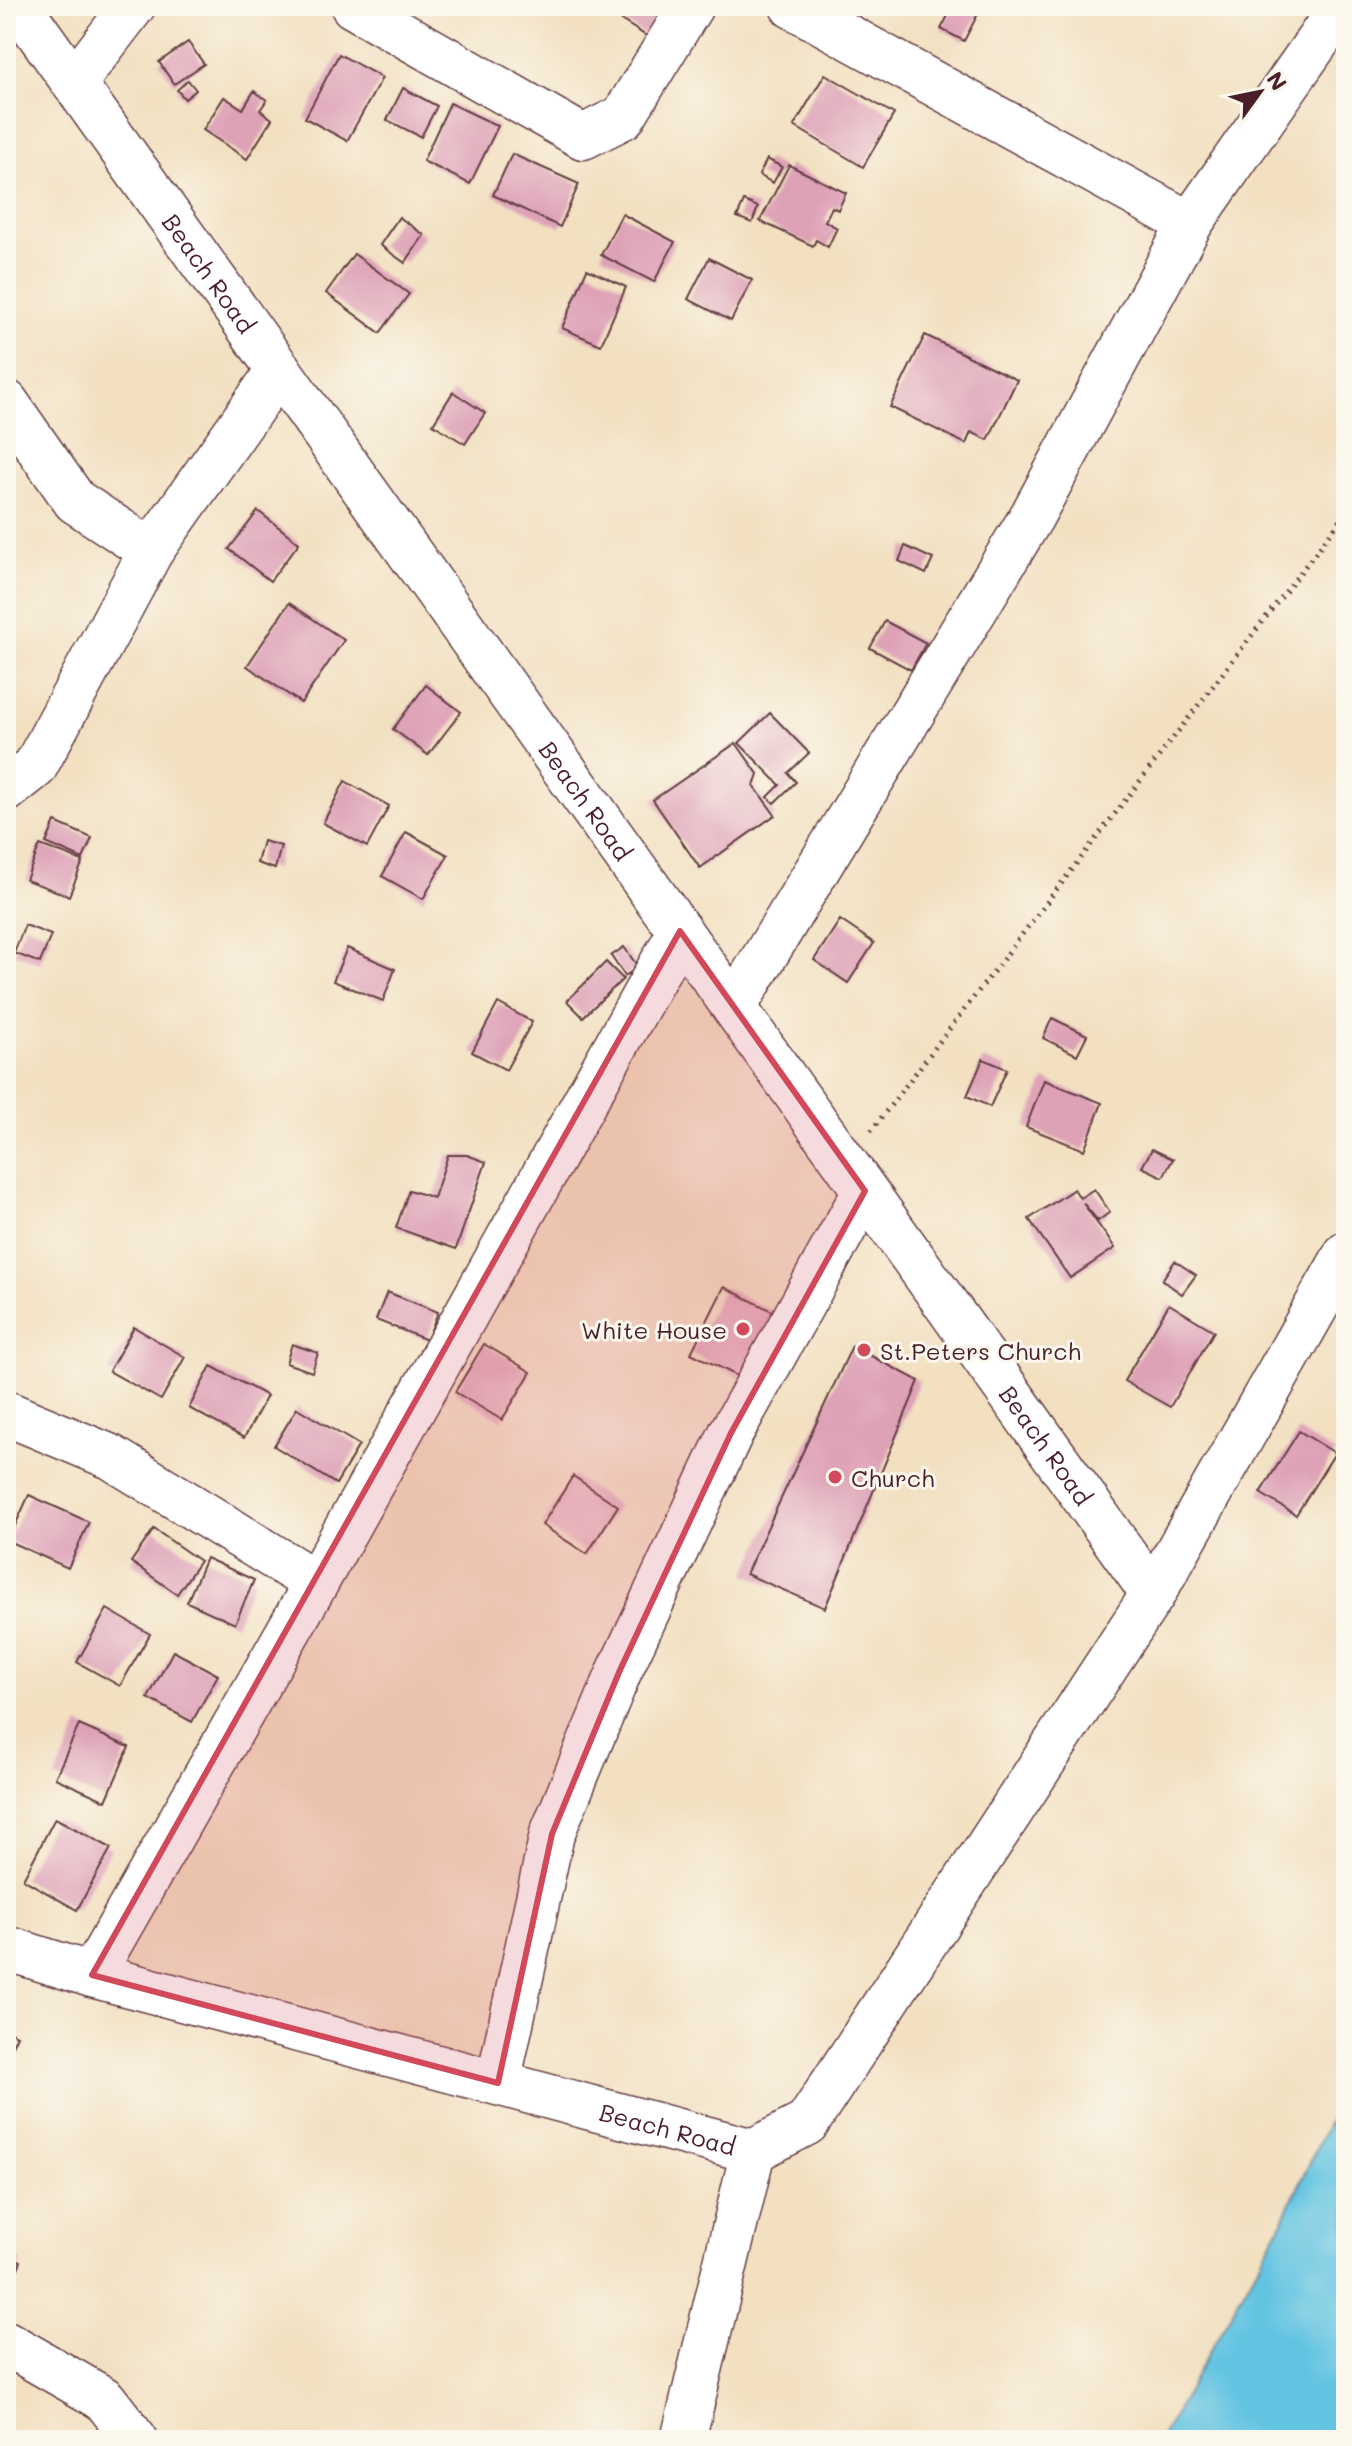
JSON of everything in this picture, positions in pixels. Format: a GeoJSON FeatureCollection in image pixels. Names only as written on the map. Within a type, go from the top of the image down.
{"type":"FeatureCollection","features":[{"type":"Feature","properties":{"kind":"street","name":"Beach Road"},"geometry":{"type":"LineString","coordinates":[[19,6],[1153,1594]]}},
{"type":"Feature","properties":{"kind":"street"},"geometry":{"type":"LineString","coordinates":[[74,83],[133,6]]}},
{"type":"Feature","properties":{"kind":"street"},"geometry":{"type":"LineString","coordinates":[[353,6],[583,137],[623,117],[691,6]]}},
{"type":"Feature","properties":{"kind":"street"},"geometry":{"type":"LineString","coordinates":[[792,6],[1190,224]]}},
{"type":"Feature","properties":{"kind":"street"},"geometry":{"type":"LineString","coordinates":[[734,1007],[1032,516],[1190,224],[1342,6]]}},
{"type":"Feature","properties":{"kind":"street"},"geometry":{"type":"LineString","coordinates":[[6,790],[35,767],[151,551],[279,370]]}},
{"type":"Feature","properties":{"kind":"street"},"geometry":{"type":"LineString","coordinates":[[6,402],[75,501],[151,551]]}},
{"type":"Feature","properties":{"kind":"street"},"geometry":{"type":"LineString","coordinates":[[92,1975],[316,1583],[680,931]]}},
{"type":"Feature","properties":{"kind":"street"},"geometry":{"type":"LineString","coordinates":[[498,2083],[552,1834],[620,1670],[855,1177]]}},
{"type":"Feature","properties":{"kind":"street","name":"Beach Road"},"geometry":{"type":"LineString","coordinates":[[6,1948],[92,1975],[753,2151],[807,2123],[1153,1594],[1346,1254]]}},
{"type":"Feature","properties":{"kind":"street"},"geometry":{"type":"LineString","coordinates":[[6,1413],[111,1457],[316,1583]]}},
{"type":"Feature","properties":{"kind":"street"},"geometry":{"type":"LineString","coordinates":[[683,2440],[753,2151]]}},
{"type":"Feature","properties":{"kind":"street"},"geometry":{"type":"LineString","coordinates":[[6,2343],[104,2399],[136,2440]]}},
{"type":"Feature","properties":{"kind":"path"},"geometry":{"type":"LineString","coordinates":[[855,1177],[1346,513]]}},
{"type":"Feature","properties":{"kind":"highlighted area"},"geometry":{"type":"Polygon","coordinates":[[[680,931],[865,1191],[731,1433],[620,1670],[552,1834],[498,2083],[92,1975],[680,931]]]}},
{"type":"Feature","properties":{"kind":"water"},"geometry":{"type":"Polygon","coordinates":[[[1346,2085],[1346,2440],[1160,2440],[1280,2226],[1346,2085]]]}},
{"type":"Feature","properties":{"kind":"building"},"geometry":{"type":"Polygon","coordinates":[[[612,6],[685,6],[661,45],[608,12],[612,6]]]}},
{"type":"Feature","properties":{"kind":"building"},"geometry":{"type":"Polygon","coordinates":[[[953,6],[982,6],[964,41],[941,29],[953,6]]]}},
{"type":"Feature","properties":{"kind":"building"},"geometry":{"type":"Polygon","coordinates":[[[188,42],[204,64],[174,84],[159,62],[188,42]]]}},
{"type":"Feature","properties":{"kind":"building"},"geometry":{"type":"Polygon","coordinates":[[[339,54],[382,78],[347,141],[305,118],[339,54]]]}},
{"type":"Feature","properties":{"kind":"building"},"geometry":{"type":"Polygon","coordinates":[[[825,74],[894,114],[863,167],[794,126],[825,74]]]}},
{"type":"Feature","properties":{"kind":"building"},"geometry":{"type":"Polygon","coordinates":[[[188,80],[196,90],[185,99],[177,90],[188,80]]]}},
{"type":"Feature","properties":{"kind":"building"},"geometry":{"type":"Polygon","coordinates":[[[403,88],[437,106],[421,137],[387,120],[403,88]]]}},
{"type":"Feature","properties":{"kind":"building"},"geometry":{"type":"Polygon","coordinates":[[[254,91],[267,100],[260,110],[272,119],[247,159],[203,130],[224,97],[243,109],[254,91]]]}},
{"type":"Feature","properties":{"kind":"building"},"geometry":{"type":"Polygon","coordinates":[[[450,103],[498,126],[470,184],[423,161],[450,103]]]}},
{"type":"Feature","properties":{"kind":"building"},"geometry":{"type":"Polygon","coordinates":[[[512,154],[579,184],[560,227],[493,195],[512,154]]]}},
{"type":"Feature","properties":{"kind":"building"},"geometry":{"type":"Polygon","coordinates":[[[767,159],[782,167],[773,183],[759,175],[767,159]]]}},
{"type":"Feature","properties":{"kind":"building"},"geometry":{"type":"Polygon","coordinates":[[[789,165],[846,193],[838,210],[832,207],[825,221],[837,228],[828,247],[816,240],[813,246],[760,221],[789,165]]]}},
{"type":"Feature","properties":{"kind":"building"},"geometry":{"type":"Polygon","coordinates":[[[744,201],[758,207],[752,223],[737,217],[744,201]]]}},
{"type":"Feature","properties":{"kind":"building"},"geometry":{"type":"Polygon","coordinates":[[[622,214],[675,242],[654,282],[601,255],[622,214]]]}},
{"type":"Feature","properties":{"kind":"building"},"geometry":{"type":"Polygon","coordinates":[[[399,217],[424,235],[405,263],[380,245],[399,217]]]}},
{"type":"Feature","properties":{"kind":"building"},"geometry":{"type":"Polygon","coordinates":[[[354,254],[409,294],[380,333],[326,293],[354,254]]]}},
{"type":"Feature","properties":{"kind":"building"},"geometry":{"type":"Polygon","coordinates":[[[709,258],[752,280],[731,321],[688,299],[709,258]]]}},
{"type":"Feature","properties":{"kind":"building"},"geometry":{"type":"Polygon","coordinates":[[[587,269],[626,287],[601,345],[562,328],[587,269]]]}},
{"type":"Feature","properties":{"kind":"building"},"geometry":{"type":"Polygon","coordinates":[[[925,335],[1017,380],[988,440],[971,432],[966,444],[890,407],[925,335]]]}},
{"type":"Feature","properties":{"kind":"building"},"geometry":{"type":"Polygon","coordinates":[[[453,392],[485,413],[465,444],[433,424],[453,392]]]}},
{"type":"Feature","properties":{"kind":"building"},"geometry":{"type":"Polygon","coordinates":[[[258,511],[299,543],[270,581],[229,549],[258,511]]]}},
{"type":"Feature","properties":{"kind":"building"},"geometry":{"type":"Polygon","coordinates":[[[905,546],[933,559],[926,574],[899,561],[905,546]]]}},
{"type":"Feature","properties":{"kind":"building"},"geometry":{"type":"Polygon","coordinates":[[[289,603],[344,640],[301,703],[247,666],[289,603]]]}},
{"type":"Feature","properties":{"kind":"building"},"geometry":{"type":"Polygon","coordinates":[[[885,621],[926,643],[911,670],[870,648],[885,621]]]}},
{"type":"Feature","properties":{"kind":"building"},"geometry":{"type":"Polygon","coordinates":[[[426,685],[461,712],[428,755],[393,729],[426,685]]]}},
{"type":"Feature","properties":{"kind":"building"},"geometry":{"type":"Polygon","coordinates":[[[770,713],[809,753],[788,773],[796,782],[774,803],[768,797],[780,785],[739,743],[770,713]]]}},
{"type":"Feature","properties":{"kind":"building"},"geometry":{"type":"Polygon","coordinates":[[[736,743],[758,774],[754,786],[775,815],[700,868],[653,800],[736,743]]]}},
{"type":"Feature","properties":{"kind":"building"},"geometry":{"type":"Polygon","coordinates":[[[345,781],[389,806],[367,847],[323,823],[345,781]]]}},
{"type":"Feature","properties":{"kind":"building"},"geometry":{"type":"Polygon","coordinates":[[[55,822],[92,838],[83,859],[46,843],[55,822]]]}},
{"type":"Feature","properties":{"kind":"building"},"geometry":{"type":"Polygon","coordinates":[[[406,832],[448,855],[423,899],[382,876],[406,832]]]}},
{"type":"Feature","properties":{"kind":"building"},"geometry":{"type":"Polygon","coordinates":[[[263,841],[281,846],[275,869],[257,863],[263,841]]]}},
{"type":"Feature","properties":{"kind":"building"},"geometry":{"type":"Polygon","coordinates":[[[40,845],[83,861],[69,896],[26,880],[40,845]]]}},
{"type":"Feature","properties":{"kind":"building"},"geometry":{"type":"Polygon","coordinates":[[[840,920],[874,943],[848,983],[814,960],[840,920]]]}},
{"type":"Feature","properties":{"kind":"building"},"geometry":{"type":"Polygon","coordinates":[[[25,925],[51,935],[40,963],[14,953],[25,925]]]}},
{"type":"Feature","properties":{"kind":"building"},"geometry":{"type":"Polygon","coordinates":[[[624,947],[638,967],[625,976],[611,956],[624,947]]]}},
{"type":"Feature","properties":{"kind":"building"},"geometry":{"type":"Polygon","coordinates":[[[347,948],[395,969],[383,1001],[333,981],[347,948]]]}},
{"type":"Feature","properties":{"kind":"building"},"geometry":{"type":"Polygon","coordinates":[[[606,962],[623,979],[583,1017],[567,1001],[606,962]]]}},
{"type":"Feature","properties":{"kind":"building"},"geometry":{"type":"Polygon","coordinates":[[[498,1003],[532,1022],[506,1070],[472,1052],[498,1003]]]}},
{"type":"Feature","properties":{"kind":"building"},"geometry":{"type":"Polygon","coordinates":[[[1052,1018],[1087,1035],[1077,1055],[1043,1038],[1052,1018]]]}},
{"type":"Feature","properties":{"kind":"building"},"geometry":{"type":"Polygon","coordinates":[[[983,1059],[1007,1069],[990,1107],[967,1096],[983,1059]]]}},
{"type":"Feature","properties":{"kind":"building"},"geometry":{"type":"Polygon","coordinates":[[[1044,1080],[1102,1103],[1084,1150],[1026,1127],[1044,1080]]]}},
{"type":"Feature","properties":{"kind":"building"},"geometry":{"type":"Polygon","coordinates":[[[1152,1149],[1173,1159],[1163,1177],[1142,1167],[1152,1149]]]}},
{"type":"Feature","properties":{"kind":"building"},"geometry":{"type":"Polygon","coordinates":[[[448,1155],[467,1155],[486,1162],[456,1249],[396,1228],[409,1190],[434,1198],[448,1155]]]}},
{"type":"Feature","properties":{"kind":"building"},"geometry":{"type":"Polygon","coordinates":[[[1074,1189],[1080,1198],[1094,1189],[1110,1212],[1098,1221],[1083,1203],[1115,1248],[1070,1278],[1029,1219],[1074,1189]]]}},
{"type":"Feature","properties":{"kind":"building"},"geometry":{"type":"Polygon","coordinates":[[[1175,1261],[1196,1275],[1182,1294],[1162,1280],[1175,1261]]]}},
{"type":"Feature","properties":{"kind":"building"},"geometry":{"type":"Polygon","coordinates":[[[724,1287],[786,1318],[753,1384],[691,1353],[724,1287]]]}},
{"type":"Feature","properties":{"kind":"building"},"geometry":{"type":"Polygon","coordinates":[[[387,1292],[438,1312],[427,1340],[376,1320],[387,1292]]]}},
{"type":"Feature","properties":{"kind":"building"},"geometry":{"type":"Polygon","coordinates":[[[1169,1304],[1214,1331],[1170,1407],[1124,1381],[1169,1304]]]}},
{"type":"Feature","properties":{"kind":"building"},"geometry":{"type":"Polygon","coordinates":[[[134,1327],[185,1357],[161,1400],[109,1371],[134,1327]]]}},
{"type":"Feature","properties":{"kind":"building"},"geometry":{"type":"Polygon","coordinates":[[[292,1344],[318,1353],[312,1372],[286,1363],[292,1344]]]}},
{"type":"Feature","properties":{"kind":"building"},"geometry":{"type":"Polygon","coordinates":[[[484,1344],[531,1372],[502,1420],[455,1392],[484,1344]]]}},
{"type":"Feature","properties":{"kind":"building","name":"Church"},"geometry":{"type":"Polygon","coordinates":[[[852,1346],[919,1381],[825,1608],[746,1574],[852,1346]]]}},
{"type":"Feature","properties":{"kind":"building"},"geometry":{"type":"Polygon","coordinates":[[[211,1366],[267,1396],[244,1438],[189,1408],[211,1366]]]}},
{"type":"Feature","properties":{"kind":"building"},"geometry":{"type":"Polygon","coordinates":[[[297,1408],[359,1445],[336,1484],[274,1446],[297,1408]]]}},
{"type":"Feature","properties":{"kind":"building"},"geometry":{"type":"Polygon","coordinates":[[[1299,1431],[1335,1453],[1296,1515],[1260,1493],[1299,1431]]]}},
{"type":"Feature","properties":{"kind":"building"},"geometry":{"type":"Polygon","coordinates":[[[573,1476],[618,1506],[587,1554],[542,1525],[573,1476]]]}},
{"type":"Feature","properties":{"kind":"building"},"geometry":{"type":"Polygon","coordinates":[[[29,1495],[89,1522],[68,1568],[8,1541],[29,1495]]]}},
{"type":"Feature","properties":{"kind":"building"},"geometry":{"type":"Polygon","coordinates":[[[154,1529],[200,1561],[177,1594],[131,1562],[154,1529]]]}},
{"type":"Feature","properties":{"kind":"building"},"geometry":{"type":"Polygon","coordinates":[[[206,1558],[254,1580],[235,1624],[187,1602],[206,1558]]]}},
{"type":"Feature","properties":{"kind":"building"},"geometry":{"type":"Polygon","coordinates":[[[107,1609],[150,1634],[120,1686],[77,1662],[107,1609]]]}},
{"type":"Feature","properties":{"kind":"building"},"geometry":{"type":"Polygon","coordinates":[[[173,1651],[218,1675],[192,1722],[148,1698],[173,1651]]]}},
{"type":"Feature","properties":{"kind":"building"},"geometry":{"type":"Polygon","coordinates":[[[79,1725],[129,1747],[106,1801],[55,1778],[79,1725]]]}},
{"type":"Feature","properties":{"kind":"building"},"geometry":{"type":"Polygon","coordinates":[[[55,1818],[111,1848],[77,1910],[23,1879],[55,1818]]]}},
{"type":"Feature","properties":{"kind":"building"},"geometry":{"type":"Polygon","coordinates":[[[6,2030],[17,2035],[6,2059],[6,2030]]]}},
{"type":"Feature","properties":{"kind":"building"},"geometry":{"type":"Polygon","coordinates":[[[6,2255],[21,2261],[6,2298],[6,2255]]]}},
{"type":"Feature","properties":{"kind":"place","name":"White House"},"geometry":{"type":"Point","coordinates":[743,1329]}},
{"type":"Feature","properties":{"kind":"place","name":"St.Peters Church"},"geometry":{"type":"Point","coordinates":[864,1350]}},
{"type":"Feature","properties":{"kind":"place","name":"Church"},"geometry":{"type":"Point","coordinates":[835,1477]}}]}
